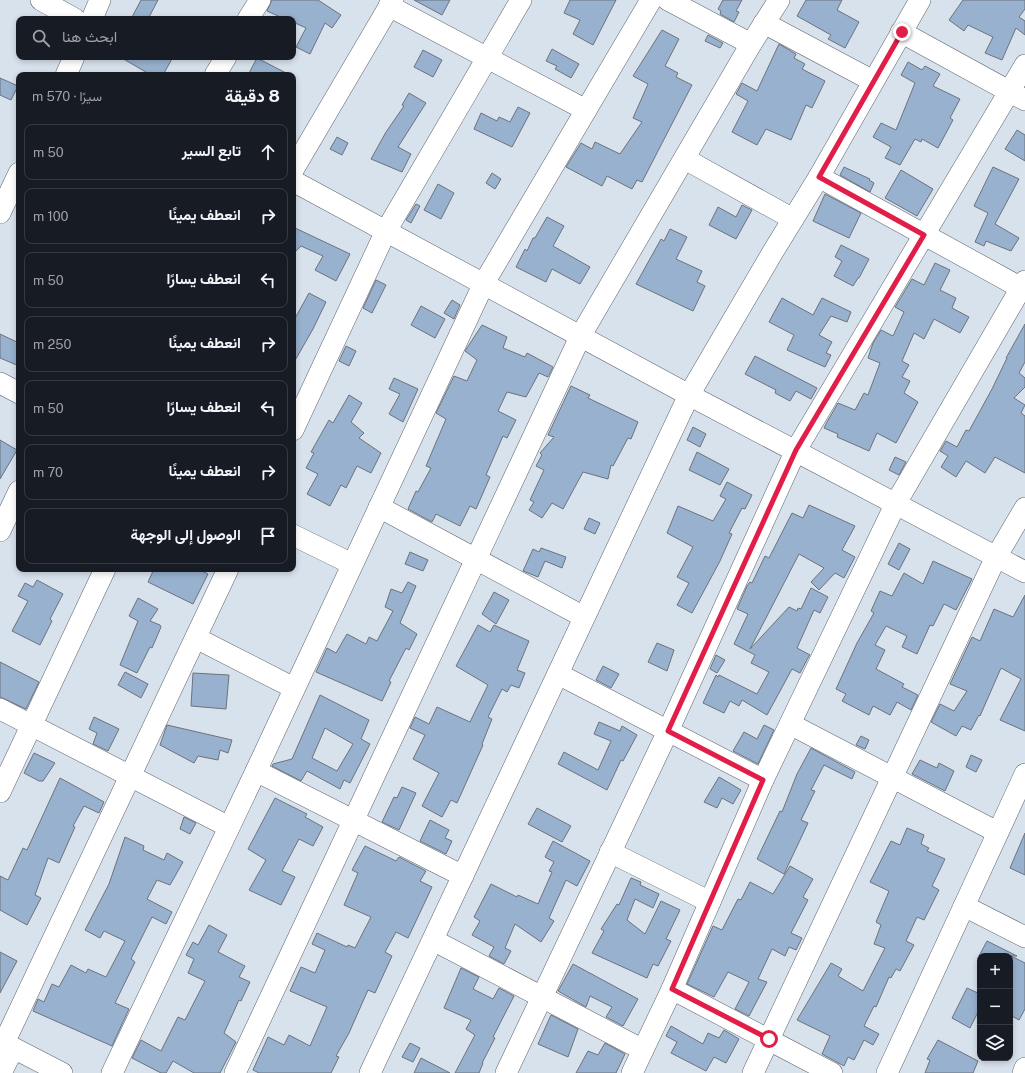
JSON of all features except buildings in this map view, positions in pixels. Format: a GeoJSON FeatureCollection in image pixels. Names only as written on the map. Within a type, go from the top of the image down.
{"type":"FeatureCollection","features":[{"type":"Feature","properties":{"kind":"street"},"geometry":{"type":"LineString","coordinates":[[41,0],[70,16]]}},
{"type":"Feature","properties":{"kind":"street"},"geometry":{"type":"LineString","coordinates":[[93,16],[100,0]]}},
{"type":"Feature","properties":{"kind":"street"},"geometry":{"type":"LineString","coordinates":[[250,16],[260,0]]}},
{"type":"Feature","properties":{"kind":"street"},"geometry":{"type":"LineString","coordinates":[[296,424],[386,231],[521,0]]}},
{"type":"Feature","properties":{"kind":"street"},"geometry":{"type":"LineString","coordinates":[[112,1073],[256,771],[484,283],[651,0]]}},
{"type":"Feature","properties":{"kind":"street"},"geometry":{"type":"LineString","coordinates":[[668,0],[751,44]]}},
{"type":"Feature","properties":{"kind":"street"},"geometry":{"type":"LineString","coordinates":[[235,1073],[477,560],[581,335],[751,44],[779,0]]}},
{"type":"Feature","properties":{"kind":"street"},"geometry":{"type":"LineString","coordinates":[[370,1073],[689,395],[819,177],[920,0]]}},
{"type":"Feature","properties":{"kind":"street"},"geometry":{"type":"LineString","coordinates":[[296,165],[391,3],[586,110]]}},
{"type":"Feature","properties":{"kind":"street"},"geometry":{"type":"LineString","coordinates":[[764,23],[873,81]]}},
{"type":"Feature","properties":{"kind":"street"},"geometry":{"type":"LineString","coordinates":[[902,32],[1017,95]]}},
{"type":"Feature","properties":{"kind":"street"},"geometry":{"type":"LineString","coordinates":[[217,72],[224,60]]}},
{"type":"Feature","properties":{"kind":"street"},"geometry":{"type":"LineString","coordinates":[[506,1073],[541,996],[668,731],[796,450],[924,235],[1017,95],[1025,65]]}},
{"type":"Feature","properties":{"kind":"street"},"geometry":{"type":"LineString","coordinates":[[684,159],[793,219]]}},
{"type":"Feature","properties":{"kind":"street"},"geometry":{"type":"LineString","coordinates":[[632,1073],[672,989],[763,780],[896,503],[1024,287],[924,235],[819,177]]}},
{"type":"Feature","properties":{"kind":"street"},"geometry":{"type":"LineString","coordinates":[[0,213],[16,179]]}},
{"type":"Feature","properties":{"kind":"street"},"geometry":{"type":"LineString","coordinates":[[296,183],[581,335],[689,395],[796,450],[1025,572]]}},
{"type":"Feature","properties":{"kind":"street"},"geometry":{"type":"LineString","coordinates":[[0,383],[16,391]]}},
{"type":"Feature","properties":{"kind":"street"},"geometry":{"type":"LineString","coordinates":[[0,531],[16,497]]}},
{"type":"Feature","properties":{"kind":"street"},"geometry":{"type":"LineString","coordinates":[[379,507],[584,617]]}},
{"type":"Feature","properties":{"kind":"street"},"geometry":{"type":"LineString","coordinates":[[753,1073],[996,557],[1025,508]]}},
{"type":"Feature","properties":{"kind":"street"},"geometry":{"type":"LineString","coordinates":[[296,536],[352,564]]}},
{"type":"Feature","properties":{"kind":"street"},"geometry":{"type":"LineString","coordinates":[[0,792],[104,572]]}},
{"type":"Feature","properties":{"kind":"street"},"geometry":{"type":"LineString","coordinates":[[1,1073],[6,1044],[129,777],[227,572]]}},
{"type":"Feature","properties":{"kind":"street"},"geometry":{"type":"LineString","coordinates":[[196,638],[294,688]]}},
{"type":"Feature","properties":{"kind":"street"},"geometry":{"type":"LineString","coordinates":[[558,674],[763,780]]}},
{"type":"Feature","properties":{"kind":"street"},"geometry":{"type":"LineString","coordinates":[[0,709],[129,777],[229,827]]}},
{"type":"Feature","properties":{"kind":"street"},"geometry":{"type":"LineString","coordinates":[[790,724],[997,832]]}},
{"type":"Feature","properties":{"kind":"street"},"geometry":{"type":"LineString","coordinates":[[256,771],[463,876]]}},
{"type":"Feature","properties":{"kind":"street"},"geometry":{"type":"LineString","coordinates":[[887,1073],[1025,774]]}},
{"type":"Feature","properties":{"kind":"street"},"geometry":{"type":"LineString","coordinates":[[610,852],[710,902]]}},
{"type":"Feature","properties":{"kind":"street"},"geometry":{"type":"LineString","coordinates":[[964,906],[1025,937]]}},
{"type":"Feature","properties":{"kind":"street"},"geometry":{"type":"LineString","coordinates":[[433,940],[643,1050]]}},
{"type":"Feature","properties":{"kind":"street"},"geometry":{"type":"LineString","coordinates":[[672,989],[832,1073]]}},
{"type":"Feature","properties":{"kind":"street"},"geometry":{"type":"LineString","coordinates":[[6,1044],[62,1073]]}},
{"type":"Feature","properties":{"kind":"street"},"geometry":{"type":"LineString","coordinates":[[1023,1073],[1025,1068]]}},
{"type":"Feature","properties":{"kind":"route"},"geometry":{"type":"LineString","coordinates":[[769,1039],[672,989],[763,780],[668,731],[796,450],[924,235],[819,177],[902,32]]}}]}
